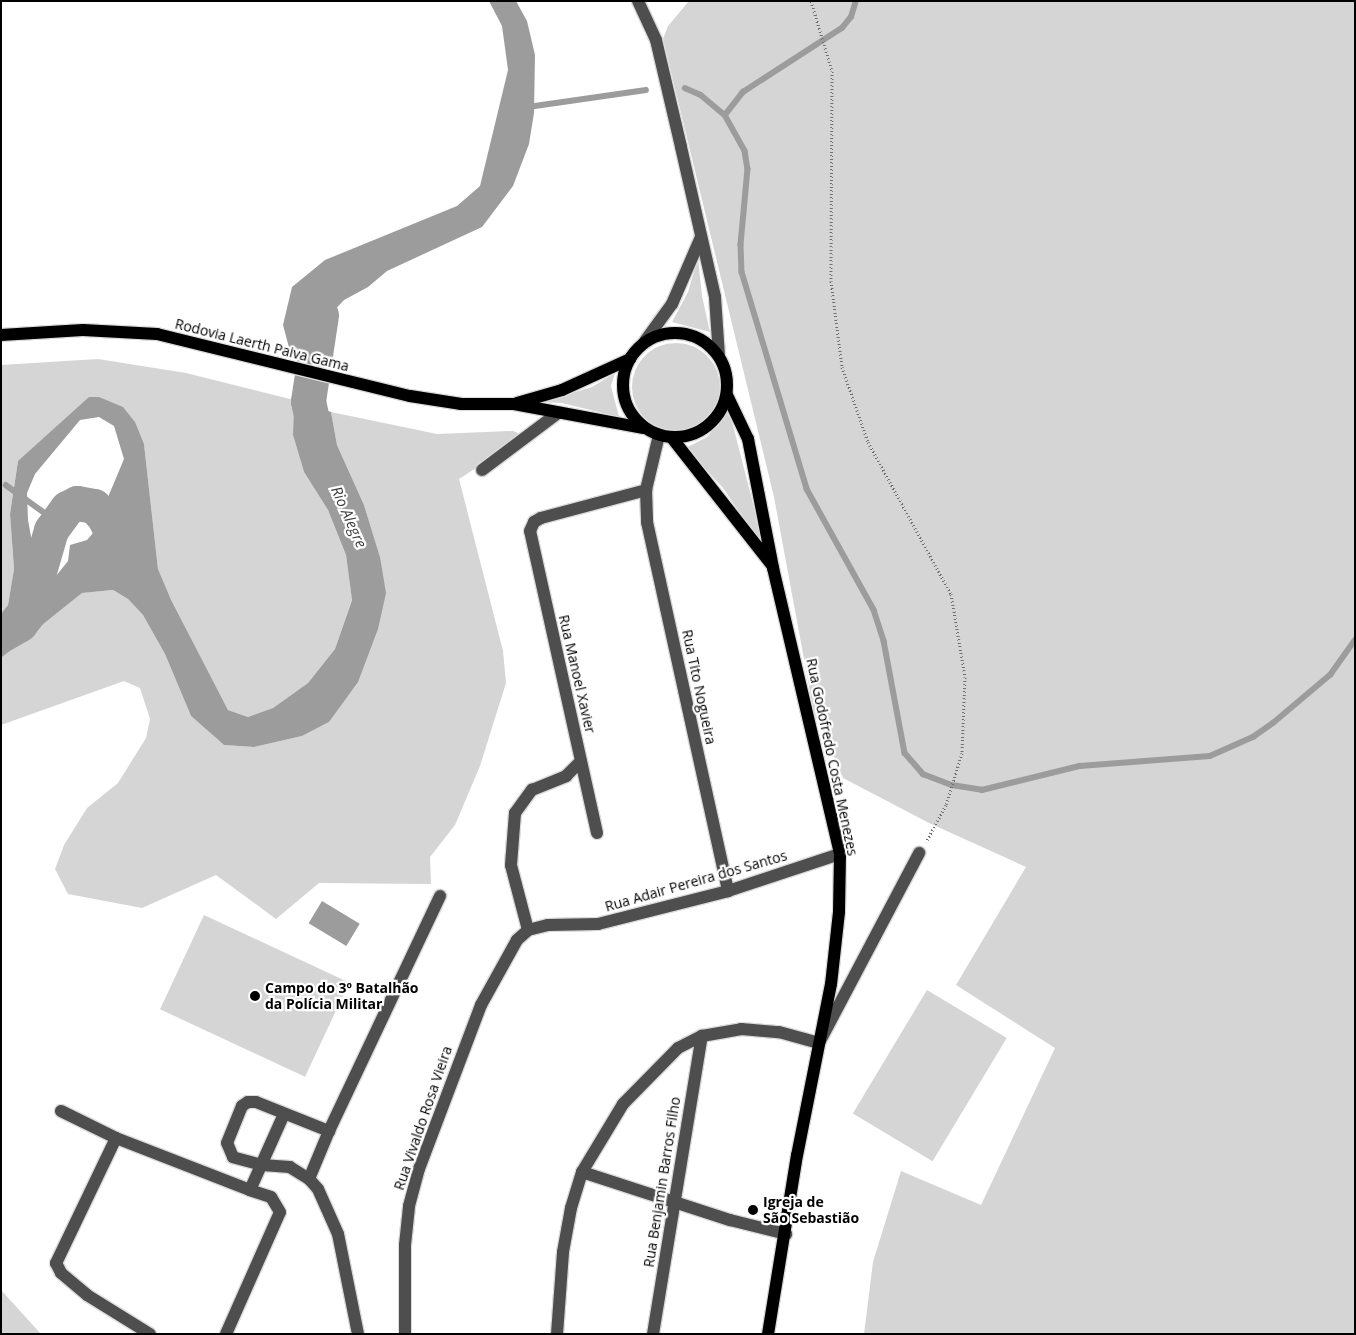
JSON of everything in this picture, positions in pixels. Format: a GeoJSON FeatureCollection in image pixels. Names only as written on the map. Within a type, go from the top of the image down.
{"type":"FeatureCollection","features":[{"type":"Feature","properties":{"kind":"main road","name":"Rodovia Laerth Paiva Gama"},"geometry":{"type":"LineString","coordinates":[[1,335],[83,330],[157,334],[360,386],[461,404],[514,404],[644,428]]}},
{"type":"Feature","properties":{"kind":"main road"},"geometry":{"type":"LineString","coordinates":[[677,332],[700,339],[719,355],[728,381],[727,395],[721,410],[711,424],[697,433],[672,438],[659,435],[644,428],[625,402],[623,388],[630,359],[645,341],[677,332]]}},
{"type":"Feature","properties":{"kind":"main road","name":"Rodovia Laerth Paiva Gama"},"geometry":{"type":"LineString","coordinates":[[514,404],[562,390],[630,359]]}},
{"type":"Feature","properties":{"kind":"main road","name":"Rua Godofredo Costa Menezes"},"geometry":{"type":"LineString","coordinates":[[727,395],[748,439],[773,568],[840,854],[840,912],[831,984],[797,1154],[786,1234],[768,1334]]}},
{"type":"Feature","properties":{"kind":"main road"},"geometry":{"type":"LineString","coordinates":[[672,438],[773,568]]}},
{"type":"Feature","properties":{"kind":"street"},"geometry":{"type":"LineString","coordinates":[[638,1],[656,40],[715,297],[719,355]]}},
{"type":"Feature","properties":{"kind":"street"},"geometry":{"type":"LineString","coordinates":[[645,341],[672,304],[701,237]]}},
{"type":"Feature","properties":{"kind":"street"},"geometry":{"type":"LineString","coordinates":[[482,470],[558,413]]}},
{"type":"Feature","properties":{"kind":"street","name":"Rua Tito Nogueira"},"geometry":{"type":"LineString","coordinates":[[659,435],[646,490],[647,522],[728,891]]}},
{"type":"Feature","properties":{"kind":"street","name":"Rua Manoel Xavier"},"geometry":{"type":"LineString","coordinates":[[597,833],[538,574],[530,531],[534,522],[646,490]]}},
{"type":"Feature","properties":{"kind":"street"},"geometry":{"type":"LineString","coordinates":[[528,930],[511,865],[515,813],[532,790],[566,776],[582,761]]}},
{"type":"Feature","properties":{"kind":"street"},"geometry":{"type":"LineString","coordinates":[[557,1334],[563,1252],[571,1208],[582,1172],[623,1104],[678,1048],[702,1036],[741,1029],[779,1032],[819,1043],[919,853]]}},
{"type":"Feature","properties":{"kind":"street","name":"Rua Adair Pereira dos Santos"},"geometry":{"type":"LineString","coordinates":[[528,930],[548,925],[598,924],[728,891],[840,854]]}},
{"type":"Feature","properties":{"kind":"street"},"geometry":{"type":"LineString","coordinates":[[309,1179],[329,1131],[440,896]]}},
{"type":"Feature","properties":{"kind":"street","name":"Rua Vivaldo Rosa Vieira"},"geometry":{"type":"LineString","coordinates":[[405,1334],[406,1235],[409,1206],[419,1169],[481,1005],[509,952],[528,930]]}},
{"type":"Feature","properties":{"kind":"street","name":"Rua Benjamin Barros Filho"},"geometry":{"type":"LineString","coordinates":[[653,1334],[702,1036]]}},
{"type":"Feature","properties":{"kind":"street"},"geometry":{"type":"LineString","coordinates":[[329,1131],[256,1102],[248,1102],[242,1106],[232,1128],[228,1150],[233,1157],[262,1165],[290,1167],[309,1179],[318,1190],[338,1234],[358,1334]]}},
{"type":"Feature","properties":{"kind":"street"},"geometry":{"type":"LineString","coordinates":[[61,1111],[116,1138],[271,1197],[280,1212],[226,1334]]}},
{"type":"Feature","properties":{"kind":"street"},"geometry":{"type":"LineString","coordinates":[[250,1190],[284,1114]]}},
{"type":"Feature","properties":{"kind":"street"},"geometry":{"type":"LineString","coordinates":[[116,1138],[56,1263],[62,1273],[88,1295],[150,1334]]}},
{"type":"Feature","properties":{"kind":"street"},"geometry":{"type":"LineString","coordinates":[[582,1172],[674,1202],[786,1234]]}},
{"type":"Feature","properties":{"kind":"path"},"geometry":{"type":"LineString","coordinates":[[811,1],[832,71],[831,281],[842,367],[868,442],[951,594],[965,677],[962,753],[946,805],[919,853]]}},
{"type":"Feature","properties":{"kind":"shaded area"},"geometry":{"type":"Polygon","coordinates":[[[689,1],[1355,1],[1355,1334],[864,1334],[873,1262],[901,1171],[981,1205],[1055,1048],[956,985],[1026,867],[929,823],[843,778],[814,713],[774,497],[663,39],[668,26],[689,1]]]}},
{"type":"Feature","properties":{"kind":"shaded area"},"geometry":{"type":"Polygon","coordinates":[[[698,258],[702,296],[710,332],[672,322],[688,292],[698,258]]]}},
{"type":"Feature","properties":{"kind":"shaded area"},"geometry":{"type":"Polygon","coordinates":[[[676,343],[693,346],[701,350],[713,362],[717,370],[720,387],[717,404],[713,412],[701,424],[693,428],[676,431],[659,428],[651,424],[639,412],[635,404],[632,387],[635,370],[639,362],[651,350],[659,346],[676,343]]]}},
{"type":"Feature","properties":{"kind":"shaded area"},"geometry":{"type":"Polygon","coordinates":[[[98,359],[186,373],[294,400],[293,435],[304,472],[328,510],[346,555],[352,599],[335,649],[308,683],[273,708],[248,717],[228,710],[170,600],[158,569],[144,444],[99,397],[18,461],[10,514],[14,569],[8,605],[1,614],[1,365],[98,359]]]}},
{"type":"Feature","properties":{"kind":"shaded area"},"geometry":{"type":"Polygon","coordinates":[[[615,373],[611,386],[619,417],[562,403],[541,402],[592,387],[615,373]]]}},
{"type":"Feature","properties":{"kind":"shaded area"},"geometry":{"type":"Polygon","coordinates":[[[729,410],[765,550],[723,488],[686,448],[707,437],[729,410]]]}},
{"type":"Feature","properties":{"kind":"shaded area"},"geometry":{"type":"Polygon","coordinates":[[[331,412],[437,434],[513,431],[520,434],[516,442],[459,479],[503,651],[506,683],[480,766],[455,825],[430,857],[431,884],[319,883],[276,919],[216,875],[142,908],[68,894],[55,869],[64,845],[87,808],[118,783],[146,738],[150,719],[140,688],[124,681],[1,725],[1,658],[82,593],[113,590],[128,599],[143,615],[165,654],[191,716],[224,745],[254,747],[302,736],[329,722],[380,557],[364,505],[337,445],[331,412]]]}},
{"type":"Feature","properties":{"kind":"shaded area","name":"Campo do 3º Batalhão da Polícia Militar"},"geometry":{"type":"Polygon","coordinates":[[[204,915],[349,983],[305,1077],[160,1009],[204,915]]]}},
{"type":"Feature","properties":{"kind":"shaded area"},"geometry":{"type":"Polygon","coordinates":[[[927,990],[1007,1038],[933,1161],[853,1113],[927,990]]]}},
{"type":"Feature","properties":{"kind":"shaded area"},"geometry":{"type":"Polygon","coordinates":[[[1,1290],[41,1334],[1,1334],[1,1290]]]}},
{"type":"Feature","properties":{"kind":"water"},"geometry":{"type":"Polygon","coordinates":[[[489,1],[516,1],[527,21],[535,55],[534,113],[529,144],[513,186],[482,227],[387,271],[368,287],[344,300],[329,316],[333,368],[291,355],[283,325],[292,287],[325,260],[457,206],[480,186],[508,70],[502,26],[489,1]]]}},
{"type":"Feature","properties":{"kind":"water"},"geometry":{"type":"Polygon","coordinates":[[[89,397],[99,397],[123,407],[135,422],[144,444],[158,569],[171,600],[228,710],[248,717],[273,708],[308,683],[335,649],[352,600],[346,555],[328,510],[304,472],[293,435],[294,400],[331,412],[337,445],[364,505],[380,557],[386,593],[378,629],[358,682],[329,722],[302,736],[254,747],[224,745],[191,716],[165,654],[143,615],[128,599],[113,590],[82,593],[1,658],[1,614],[8,605],[14,569],[10,514],[18,461],[89,397]],[[99,417],[80,420],[35,474],[27,493],[28,520],[39,580],[52,581],[68,561],[70,545],[87,540],[93,533],[124,459],[114,426],[99,417]]]}},
{"type":"Feature","properties":{"kind":"water"},"geometry":{"type":"Polygon","coordinates":[[[322,901],[360,924],[346,946],[309,923],[322,901]]]}},
{"type":"Feature","properties":{"kind":"waterway"},"geometry":{"type":"LineString","coordinates":[[725,115],[743,92],[842,28],[851,17],[856,1]]}},
{"type":"Feature","properties":{"kind":"waterway"},"geometry":{"type":"LineString","coordinates":[[685,88],[701,95],[725,115],[745,151],[748,169],[741,245],[742,272],[807,489],[874,610],[884,641],[905,753],[923,774],[952,785],[982,790],[1080,766],[1210,756],[1253,737],[1273,723],[1330,675],[1355,640]]}},
{"type":"Feature","properties":{"kind":"waterway"},"geometry":{"type":"LineString","coordinates":[[528,107],[646,90]]}},
{"type":"Feature","properties":{"kind":"waterway","name":"Rio Alegre"},"geometry":{"type":"LineString","coordinates":[[319,451],[308,401],[321,315]]}},
{"type":"Feature","properties":{"kind":"waterway"},"geometry":{"type":"LineString","coordinates":[[6,485],[56,521]]}},
{"type":"Feature","properties":{"kind":"waterway","name":"Rio Alegre"},"geometry":{"type":"LineString","coordinates":[[1,635],[20,624],[26,616],[51,530],[67,508],[77,503],[94,506],[104,517],[122,554]]}},
{"type":"Feature","properties":{"kind":"place","name":"Campo do 3º Batalhão da Polícia Militar"},"geometry":{"type":"Point","coordinates":[255,996]}},
{"type":"Feature","properties":{"kind":"place","name":"Igreja de São Sebastião"},"geometry":{"type":"Point","coordinates":[753,1210]}}]}
